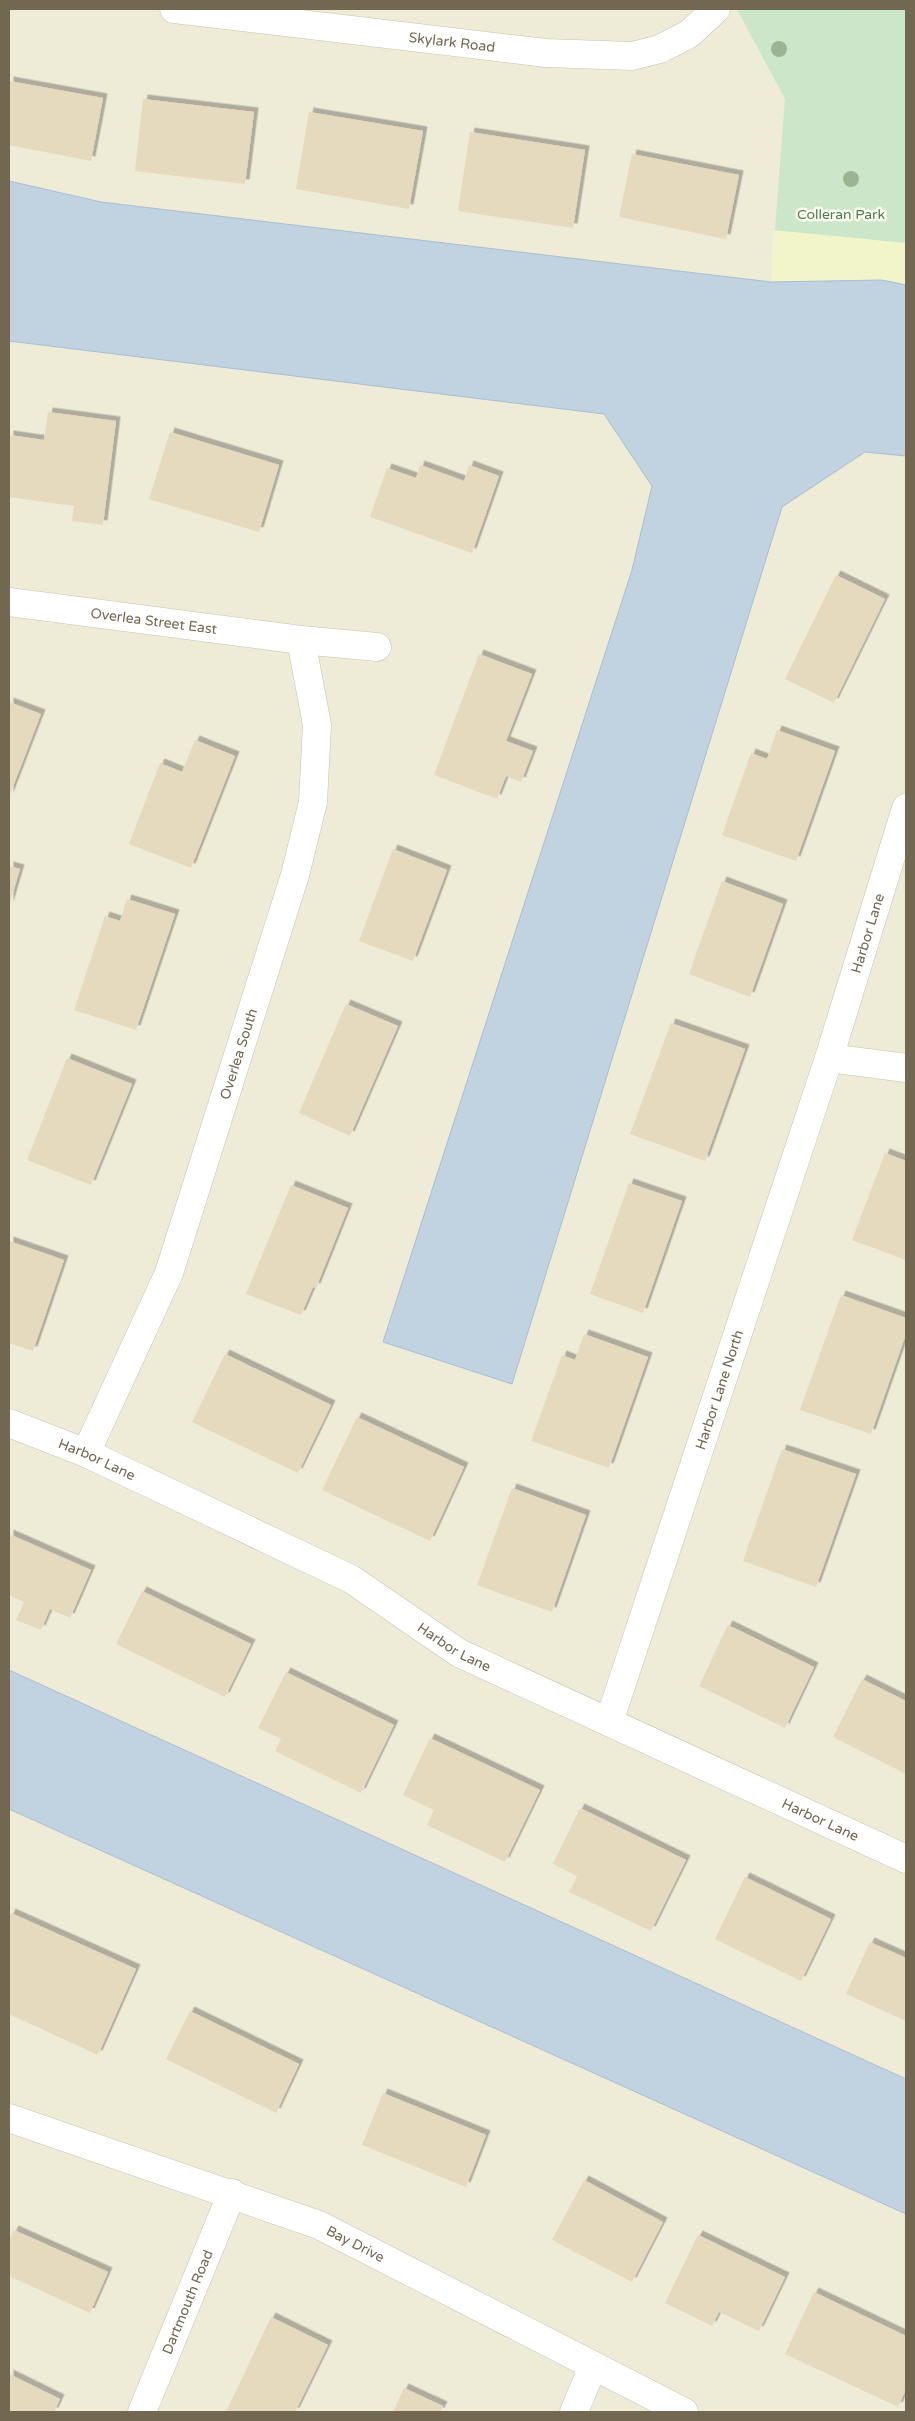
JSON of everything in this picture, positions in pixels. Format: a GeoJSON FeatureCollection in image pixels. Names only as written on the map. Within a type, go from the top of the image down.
{"type":"FeatureCollection","features":[{"type":"Feature","properties":{"kind":"street","name":"Skylark Road"},"geometry":{"type":"LineString","coordinates":[[174,9],[546,53],[632,56],[660,49],[689,34],[716,9]]}},
{"type":"Feature","properties":{"kind":"street","name":"Overlea Street East"},"geometry":{"type":"LineString","coordinates":[[9,602],[300,640],[377,648]]}},
{"type":"Feature","properties":{"kind":"street","name":"Overlea South"},"geometry":{"type":"LineString","coordinates":[[86,1452],[169,1273],[295,875],[313,802],[317,726],[300,640]]}},
{"type":"Feature","properties":{"kind":"street","name":"Harbor Lane"},"geometry":{"type":"LineString","coordinates":[[829,1058],[906,808]]}},
{"type":"Feature","properties":{"kind":"street"},"geometry":{"type":"LineString","coordinates":[[829,1058],[906,1068]]}},
{"type":"Feature","properties":{"kind":"street","name":"Harbor Lane North"},"geometry":{"type":"LineString","coordinates":[[609,1722],[829,1058]]}},
{"type":"Feature","properties":{"kind":"street","name":"Harbor Lane"},"geometry":{"type":"LineString","coordinates":[[9,1423],[86,1452],[351,1579],[459,1653],[906,1859]]}},
{"type":"Feature","properties":{"kind":"street","name":"Bay Drive"},"geometry":{"type":"LineString","coordinates":[[9,2118],[319,2224],[684,2412]]}},
{"type":"Feature","properties":{"kind":"street","name":"Dartmouth Road"},"geometry":{"type":"LineString","coordinates":[[142,2412],[232,2193]]}},
{"type":"Feature","properties":{"kind":"street"},"geometry":{"type":"LineString","coordinates":[[574,2412],[593,2366]]}},
{"type":"Feature","properties":{"kind":"shaded area"},"geometry":{"type":"Polygon","coordinates":[[[9,9],[906,9],[906,2412],[9,2412],[9,9]]]}},
{"type":"Feature","properties":{"kind":"green space","name":"Colleran Park"},"geometry":{"type":"Polygon","coordinates":[[[737,9],[906,9],[906,285],[882,280],[771,282],[785,99],[737,9]]]}},
{"type":"Feature","properties":{"kind":"sand"},"geometry":{"type":"Polygon","coordinates":[[[773,230],[906,243],[906,285],[882,280],[771,282],[773,230]]]}},
{"type":"Feature","properties":{"kind":"water"},"geometry":{"type":"Polygon","coordinates":[[[9,181],[101,202],[771,282],[882,280],[906,285],[906,456],[865,452],[782,507],[512,1384],[383,1342],[632,570],[652,486],[604,414],[9,341],[9,181]]]}},
{"type":"Feature","properties":{"kind":"water"},"geometry":{"type":"Polygon","coordinates":[[[9,1670],[906,2079],[906,2214],[9,1809],[9,1670]]]}},
{"type":"Feature","properties":{"kind":"building"},"geometry":{"type":"Polygon","coordinates":[[[9,81],[103,98],[91,161],[9,145],[9,81]]]}},
{"type":"Feature","properties":{"kind":"building"},"geometry":{"type":"Polygon","coordinates":[[[143,99],[254,112],[245,184],[135,171],[143,99]]]}},
{"type":"Feature","properties":{"kind":"building"},"geometry":{"type":"Polygon","coordinates":[[[309,112],[423,131],[409,209],[296,189],[309,112]]]}},
{"type":"Feature","properties":{"kind":"building"},"geometry":{"type":"Polygon","coordinates":[[[470,132],[585,150],[573,228],[458,211],[470,132]]]}},
{"type":"Feature","properties":{"kind":"building"},"geometry":{"type":"Polygon","coordinates":[[[632,154],[739,175],[726,239],[619,217],[632,154]]]}},
{"type":"Feature","properties":{"kind":"building"},"geometry":{"type":"Polygon","coordinates":[[[48,412],[116,421],[103,525],[72,521],[74,506],[9,497],[9,435],[44,440],[48,412]]]}},
{"type":"Feature","properties":{"kind":"building"},"geometry":{"type":"Polygon","coordinates":[[[170,432],[279,465],[259,532],[149,499],[170,432]]]}},
{"type":"Feature","properties":{"kind":"building"},"geometry":{"type":"Polygon","coordinates":[[[420,465],[464,481],[469,465],[499,476],[472,553],[370,517],[387,468],[416,478],[420,465]]]}},
{"type":"Feature","properties":{"kind":"building"},"geometry":{"type":"Polygon","coordinates":[[[836,575],[885,599],[834,703],[785,679],[836,575]]]}},
{"type":"Feature","properties":{"kind":"building"},"geometry":{"type":"Polygon","coordinates":[[[479,654],[532,674],[506,741],[533,751],[521,782],[506,776],[497,799],[434,775],[479,654]]]}},
{"type":"Feature","properties":{"kind":"building"},"geometry":{"type":"Polygon","coordinates":[[[9,702],[41,714],[9,797],[9,702]]]}},
{"type":"Feature","properties":{"kind":"building"},"geometry":{"type":"Polygon","coordinates":[[[777,730],[835,751],[796,861],[722,835],[751,753],[767,759],[777,730]]]}},
{"type":"Feature","properties":{"kind":"building"},"geometry":{"type":"Polygon","coordinates":[[[195,740],[235,756],[191,868],[129,844],[160,763],[182,772],[195,740]]]}},
{"type":"Feature","properties":{"kind":"building"},"geometry":{"type":"Polygon","coordinates":[[[393,849],[447,870],[413,961],[359,941],[393,849]]]}},
{"type":"Feature","properties":{"kind":"building"},"geometry":{"type":"Polygon","coordinates":[[[9,866],[20,869],[9,906],[9,866]]]}},
{"type":"Feature","properties":{"kind":"building"},"geometry":{"type":"Polygon","coordinates":[[[722,881],[783,904],[750,997],[689,974],[722,881]]]}},
{"type":"Feature","properties":{"kind":"building"},"geometry":{"type":"Polygon","coordinates":[[[127,899],[175,914],[136,1030],[74,1010],[105,916],[120,921],[127,899]]]}},
{"type":"Feature","properties":{"kind":"building"},"geometry":{"type":"Polygon","coordinates":[[[346,1004],[398,1026],[350,1136],[299,1113],[346,1004]]]}},
{"type":"Feature","properties":{"kind":"building"},"geometry":{"type":"Polygon","coordinates":[[[671,1023],[745,1049],[705,1161],[630,1134],[671,1023]]]}},
{"type":"Feature","properties":{"kind":"building"},"geometry":{"type":"Polygon","coordinates":[[[67,1058],[132,1084],[91,1185],[27,1160],[67,1058]]]}},
{"type":"Feature","properties":{"kind":"building"},"geometry":{"type":"Polygon","coordinates":[[[885,1153],[906,1161],[906,1260],[852,1240],[885,1153]]]}},
{"type":"Feature","properties":{"kind":"building"},"geometry":{"type":"Polygon","coordinates":[[[629,1183],[682,1201],[643,1313],[590,1294],[629,1183]]]}},
{"type":"Feature","properties":{"kind":"building"},"geometry":{"type":"Polygon","coordinates":[[[291,1185],[348,1208],[316,1288],[313,1287],[301,1315],[246,1294],[291,1185]]]}},
{"type":"Feature","properties":{"kind":"building"},"geometry":{"type":"Polygon","coordinates":[[[9,1241],[64,1260],[33,1351],[9,1343],[9,1241]]]}},
{"type":"Feature","properties":{"kind":"building"},"geometry":{"type":"Polygon","coordinates":[[[841,1295],[906,1318],[906,1334],[871,1434],[800,1410],[841,1295]]]}},
{"type":"Feature","properties":{"kind":"building"},"geometry":{"type":"Polygon","coordinates":[[[584,1334],[648,1357],[609,1468],[531,1441],[562,1355],[575,1360],[584,1334]]]}},
{"type":"Feature","properties":{"kind":"building"},"geometry":{"type":"Polygon","coordinates":[[[225,1354],[331,1405],[298,1473],[192,1422],[225,1354]]]}},
{"type":"Feature","properties":{"kind":"building"},"geometry":{"type":"Polygon","coordinates":[[[357,1417],[464,1467],[430,1541],[322,1490],[357,1417]]]}},
{"type":"Feature","properties":{"kind":"building"},"geometry":{"type":"Polygon","coordinates":[[[782,1449],[856,1474],[816,1587],[743,1561],[782,1449]]]}},
{"type":"Feature","properties":{"kind":"building"},"geometry":{"type":"Polygon","coordinates":[[[512,1488],[586,1515],[552,1612],[477,1585],[512,1488]]]}},
{"type":"Feature","properties":{"kind":"building"},"geometry":{"type":"Polygon","coordinates":[[[9,1534],[91,1570],[70,1618],[50,1609],[41,1630],[16,1620],[24,1602],[9,1595],[9,1534]]]}},
{"type":"Feature","properties":{"kind":"building"},"geometry":{"type":"Polygon","coordinates":[[[142,1591],[251,1644],[225,1697],[116,1644],[142,1591]]]}},
{"type":"Feature","properties":{"kind":"building"},"geometry":{"type":"Polygon","coordinates":[[[728,1625],[814,1667],[785,1728],[699,1686],[728,1625]]]}},
{"type":"Feature","properties":{"kind":"building"},"geometry":{"type":"Polygon","coordinates":[[[286,1672],[394,1725],[361,1793],[275,1751],[281,1739],[258,1728],[286,1672]]]}},
{"type":"Feature","properties":{"kind":"building"},"geometry":{"type":"Polygon","coordinates":[[[862,1679],[906,1701],[906,1774],[833,1737],[862,1679]]]}},
{"type":"Feature","properties":{"kind":"building"},"geometry":{"type":"Polygon","coordinates":[[[430,1738],[540,1790],[505,1862],[427,1825],[434,1810],[403,1795],[430,1738]]]}},
{"type":"Feature","properties":{"kind":"building"},"geometry":{"type":"Polygon","coordinates":[[[580,1808],[686,1860],[651,1931],[569,1892],[577,1876],[553,1864],[580,1808]]]}},
{"type":"Feature","properties":{"kind":"building"},"geometry":{"type":"Polygon","coordinates":[[[745,1877],[831,1919],[801,1981],[715,1939],[745,1877]]]}},
{"type":"Feature","properties":{"kind":"building"},"geometry":{"type":"Polygon","coordinates":[[[11,1913],[136,1969],[98,2055],[9,2014],[9,1918],[11,1913]]]}},
{"type":"Feature","properties":{"kind":"building"},"geometry":{"type":"Polygon","coordinates":[[[870,1942],[906,1958],[906,2021],[846,1994],[870,1942]]]}},
{"type":"Feature","properties":{"kind":"building"},"geometry":{"type":"Polygon","coordinates":[[[190,2011],[299,2064],[276,2113],[166,2059],[190,2011]]]}},
{"type":"Feature","properties":{"kind":"building"},"geometry":{"type":"Polygon","coordinates":[[[383,2093],[486,2135],[466,2187],[362,2145],[383,2093]]]}},
{"type":"Feature","properties":{"kind":"building"},"geometry":{"type":"Polygon","coordinates":[[[584,2180],[663,2222],[632,2282],[552,2240],[584,2180]]]}},
{"type":"Feature","properties":{"kind":"building"},"geometry":{"type":"Polygon","coordinates":[[[14,2230],[108,2272],[90,2313],[9,2276],[9,2241],[14,2230]]]}},
{"type":"Feature","properties":{"kind":"building"},"geometry":{"type":"Polygon","coordinates":[[[698,2235],[785,2277],[759,2331],[719,2312],[712,2326],[665,2303],[698,2235]]]}},
{"type":"Feature","properties":{"kind":"building"},"geometry":{"type":"Polygon","coordinates":[[[814,2292],[906,2336],[906,2389],[898,2407],[785,2354],[814,2292]]]}},
{"type":"Feature","properties":{"kind":"building"},"geometry":{"type":"Polygon","coordinates":[[[271,2317],[328,2345],[295,2412],[226,2412],[271,2317]]]}},
{"type":"Feature","properties":{"kind":"building"},"geometry":{"type":"Polygon","coordinates":[[[9,2374],[60,2399],[54,2412],[9,2412],[9,2374]]]}},
{"type":"Feature","properties":{"kind":"building"},"geometry":{"type":"Polygon","coordinates":[[[404,2388],[443,2406],[440,2412],[393,2412],[404,2388]]]}}]}
